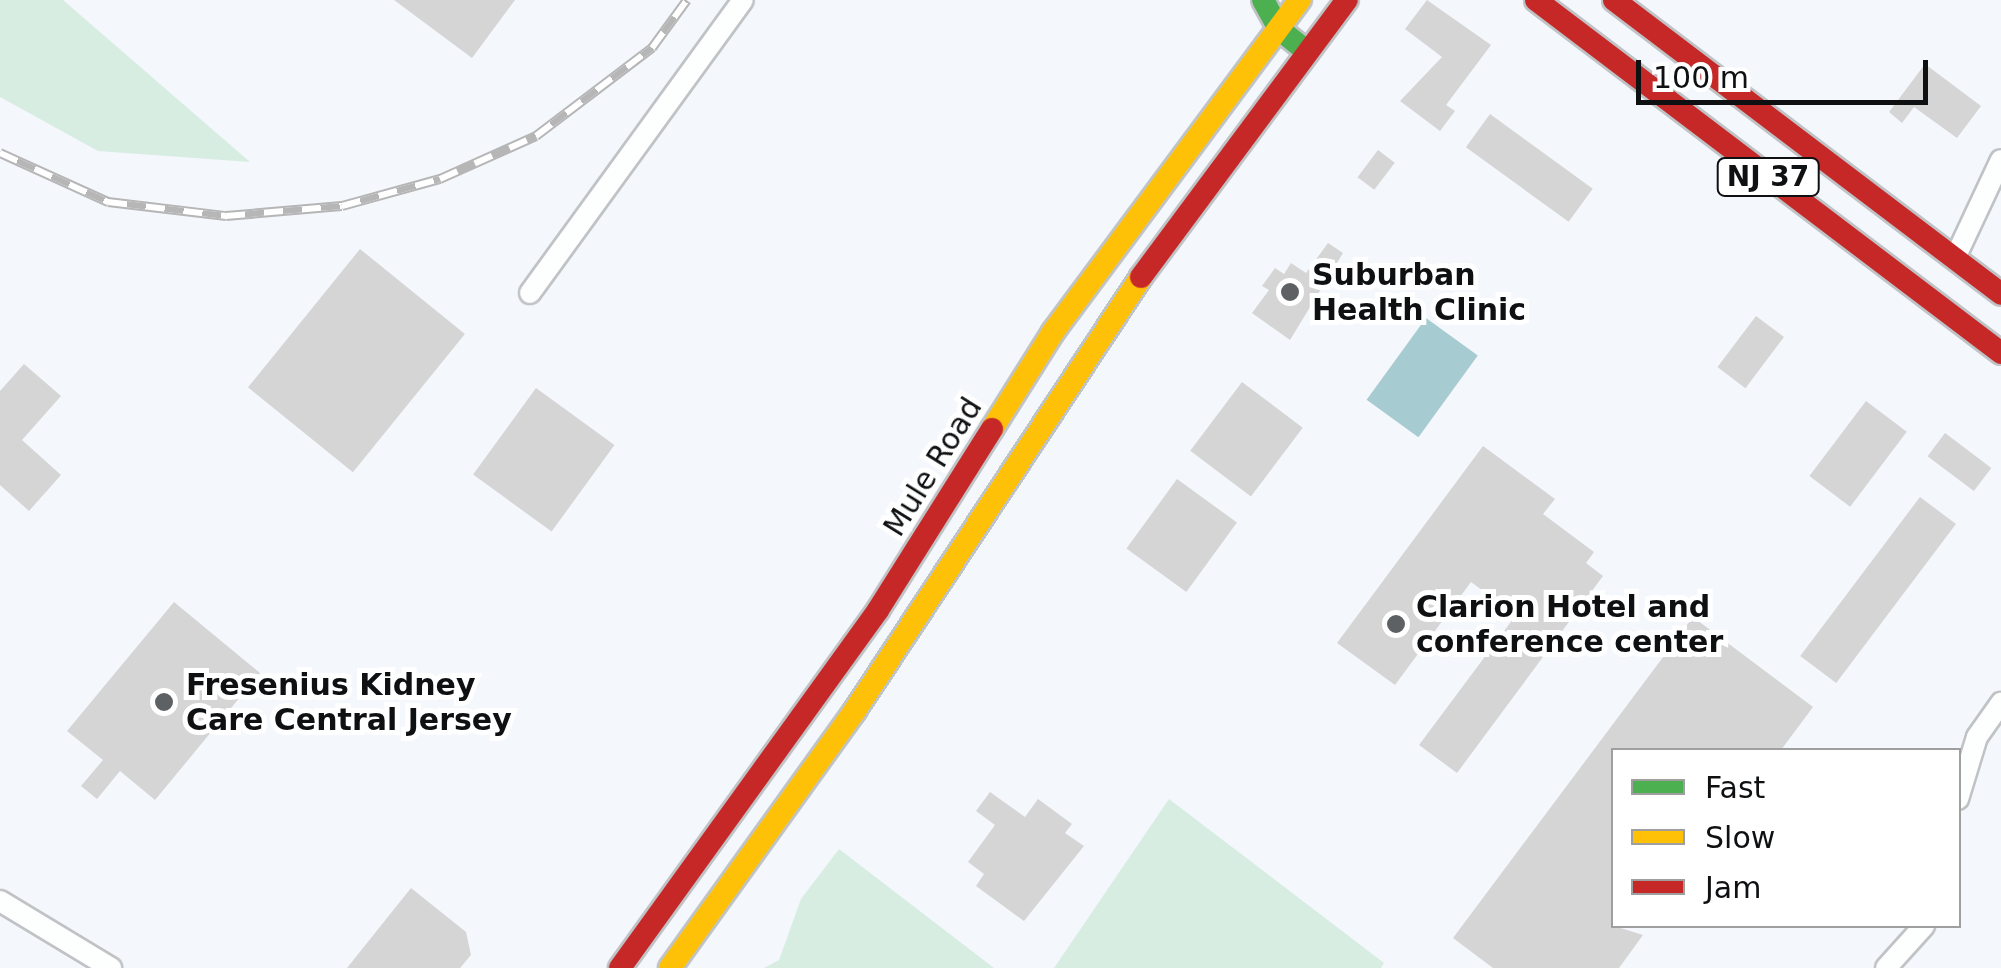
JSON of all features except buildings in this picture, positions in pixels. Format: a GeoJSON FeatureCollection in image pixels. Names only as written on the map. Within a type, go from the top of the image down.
{"type":"FeatureCollection","features":[{"type":"Feature","properties":{"kind":"main road"},"geometry":{"type":"LineString","coordinates":[[1262,0],[1278,30],[1307,52]]}},
{"type":"Feature","properties":{"kind":"main road","name":"Mule Road"},"geometry":{"type":"LineString","coordinates":[[620,968],[822,688],[1105,260],[1300,0]]}},
{"type":"Feature","properties":{"kind":"main road"},"geometry":{"type":"LineString","coordinates":[[670,968],[854,712],[1059,394],[1347,0]]}},
{"type":"Feature","properties":{"kind":"main road","name":"NJ 37"},"geometry":{"type":"LineString","coordinates":[[1536,0],[2001,353]]}},
{"type":"Feature","properties":{"kind":"main road","name":"NJ 37"},"geometry":{"type":"LineString","coordinates":[[1614,0],[2001,294]]}},
{"type":"Feature","properties":{"kind":"main road"},"geometry":{"type":"LineString","coordinates":[[1649,0],[1704,68]]}},
{"type":"Feature","properties":{"kind":"main road"},"geometry":{"type":"LineString","coordinates":[[1105,260],[1138,282]]}},
{"type":"Feature","properties":{"kind":"main road"},"geometry":{"type":"LineString","coordinates":[[1027,374],[1059,394]]}},
{"type":"Feature","properties":{"kind":"main road"},"geometry":{"type":"LineString","coordinates":[[822,688],[854,712]]}},
{"type":"Feature","properties":{"kind":"street"},"geometry":{"type":"LineString","coordinates":[[530,293],[743,0]]}},
{"type":"Feature","properties":{"kind":"street"},"geometry":{"type":"LineString","coordinates":[[1956,258],[2001,160]]}},
{"type":"Feature","properties":{"kind":"street"},"geometry":{"type":"LineString","coordinates":[[1961,788],[1977,737],[2001,703]]}},
{"type":"Feature","properties":{"kind":"street"},"geometry":{"type":"LineString","coordinates":[[0,901],[111,968]]}},
{"type":"Feature","properties":{"kind":"street"},"geometry":{"type":"LineString","coordinates":[[1886,968],[1922,928]]}},
{"type":"Feature","properties":{"kind":"green space"},"geometry":{"type":"Polygon","coordinates":[[[0,0],[63,0],[250,162],[98,151],[0,97],[0,0]]]}},
{"type":"Feature","properties":{"kind":"green space"},"geometry":{"type":"Polygon","coordinates":[[[1169,799],[1384,963],[1381,968],[1054,968],[1169,799]]]}},
{"type":"Feature","properties":{"kind":"green space"},"geometry":{"type":"Polygon","coordinates":[[[839,849],[994,968],[764,968],[779,960],[801,899],[839,849]]]}},
{"type":"Feature","properties":{"kind":"water"},"geometry":{"type":"Polygon","coordinates":[[[1426,318],[1478,356],[1418,437],[1367,400],[1426,318]]]}},
{"type":"Feature","properties":{"kind":"railway"},"geometry":{"type":"LineString","coordinates":[[0,153],[108,202],[226,216],[342,206],[440,179],[536,136],[652,48],[687,0]]}},
{"type":"Feature","properties":{"kind":"traffic: fast"},"geometry":{"type":"LineString","coordinates":[[1263,0],[1279,29],[1307,52]]}},
{"type":"Feature","properties":{"kind":"traffic: slow"},"geometry":{"type":"LineString","coordinates":[[992,429],[1053,332],[1300,0]]}},
{"type":"Feature","properties":{"kind":"traffic: slow"},"geometry":{"type":"LineString","coordinates":[[670,968],[854,712],[1141,277]]}},
{"type":"Feature","properties":{"kind":"traffic: jam"},"geometry":{"type":"LineString","coordinates":[[1141,277],[1347,0]]}},
{"type":"Feature","properties":{"kind":"traffic: jam"},"geometry":{"type":"LineString","coordinates":[[1536,0],[2001,353]]}},
{"type":"Feature","properties":{"kind":"traffic: jam"},"geometry":{"type":"LineString","coordinates":[[1614,0],[2001,294]]}},
{"type":"Feature","properties":{"kind":"traffic: jam"},"geometry":{"type":"LineString","coordinates":[[620,968],[878,610],[992,429]]}},
{"type":"Feature","properties":{"kind":"place","name":"Suburban Health Clinic"},"geometry":{"type":"Point","coordinates":[1290,292]}},
{"type":"Feature","properties":{"kind":"place","name":"Clarion Hotel and conference center"},"geometry":{"type":"Point","coordinates":[1396,624]}},
{"type":"Feature","properties":{"kind":"place","name":"Fresenius Kidney Care Central Jersey"},"geometry":{"type":"Point","coordinates":[164,702]}}]}
